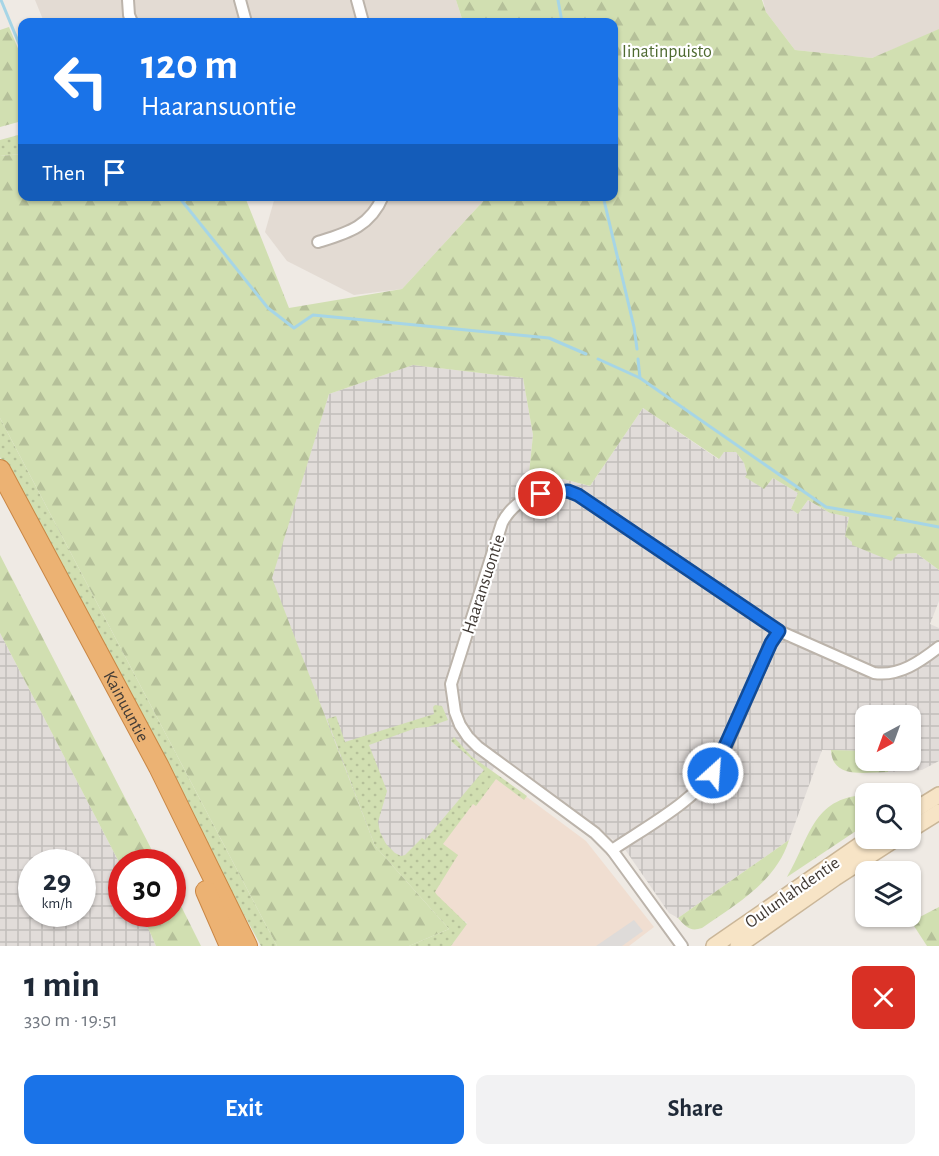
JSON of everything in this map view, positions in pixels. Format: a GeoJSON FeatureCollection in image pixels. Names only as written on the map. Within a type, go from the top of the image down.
{"type":"FeatureCollection","features":[{"type":"Feature","properties":{"kind":"highway","name":"Kainuuntie"},"geometry":{"type":"LineString","coordinates":[[0,470],[159,767],[247,946]]}},
{"type":"Feature","properties":{"kind":"highway","name":"Kainuuntie"},"geometry":{"type":"LineString","coordinates":[[0,494],[151,776],[195,864],[230,946]]}},
{"type":"Feature","properties":{"kind":"main road"},"geometry":{"type":"LineString","coordinates":[[921,806],[939,795]]}},
{"type":"Feature","properties":{"kind":"main road"},"geometry":{"type":"LineString","coordinates":[[921,823],[939,812]]}},
{"type":"Feature","properties":{"kind":"main road","name":"Oulunlahdentie"},"geometry":{"type":"LineString","coordinates":[[714,946],[855,848]]}},
{"type":"Feature","properties":{"kind":"main road","name":"Oulunlahdentie"},"geometry":{"type":"LineString","coordinates":[[738,946],[880,849]]}},
{"type":"Feature","properties":{"kind":"street"},"geometry":{"type":"LineString","coordinates":[[128,0],[130,18]]}},
{"type":"Feature","properties":{"kind":"street"},"geometry":{"type":"LineString","coordinates":[[240,0],[245,18]]}},
{"type":"Feature","properties":{"kind":"street"},"geometry":{"type":"LineString","coordinates":[[357,0],[362,18]]}},
{"type":"Feature","properties":{"kind":"street"},"geometry":{"type":"LineString","coordinates":[[318,242],[362,226],[380,201]]}},
{"type":"Feature","properties":{"kind":"street","name":"Haaransuontie"},"geometry":{"type":"LineString","coordinates":[[682,946],[612,850],[596,833],[478,747],[468,737],[455,712],[451,684],[502,523],[511,508],[525,498],[541,494],[568,491],[578,495],[779,631],[851,664],[880,674],[909,667],[939,647]]}},
{"type":"Feature","properties":{"kind":"street"},"geometry":{"type":"LineString","coordinates":[[612,850],[684,801],[708,781],[718,764],[771,643],[779,631]]}},
{"type":"Feature","properties":{"kind":"shaded area"},"geometry":{"type":"Polygon","coordinates":[[[35,0],[456,0],[462,18],[42,18],[35,0]]]}},
{"type":"Feature","properties":{"kind":"shaded area"},"geometry":{"type":"Polygon","coordinates":[[[763,0],[939,0],[939,30],[872,58],[795,50],[766,12],[763,0]]]}},
{"type":"Feature","properties":{"kind":"shaded area"},"geometry":{"type":"Polygon","coordinates":[[[274,201],[483,201],[402,289],[354,295],[287,261],[265,232],[274,201]]]}},
{"type":"Feature","properties":{"kind":"shaded area"},"geometry":{"type":"Polygon","coordinates":[[[413,365],[523,378],[533,435],[528,483],[563,479],[590,486],[643,408],[718,459],[724,452],[736,452],[744,463],[747,474],[764,489],[773,478],[798,493],[791,509],[798,514],[808,500],[830,513],[849,517],[845,536],[898,554],[916,553],[939,570],[939,601],[930,624],[939,628],[939,761],[921,770],[921,705],[855,705],[855,751],[822,750],[789,840],[678,918],[669,913],[624,848],[502,756],[492,771],[403,876],[375,846],[271,578],[329,394],[413,365]]]}},
{"type":"Feature","properties":{"kind":"shaded area"},"geometry":{"type":"Polygon","coordinates":[[[0,633],[112,849],[108,849],[108,927],[148,927],[156,946],[0,946],[0,633]]]}},
{"type":"Feature","properties":{"kind":"shaded area"},"geometry":{"type":"Polygon","coordinates":[[[492,771],[586,841],[654,927],[629,946],[451,946],[467,923],[403,876],[492,771]]]}},
{"type":"Feature","properties":{"kind":"shaded area"},"geometry":{"type":"Polygon","coordinates":[[[634,920],[643,931],[622,946],[596,946],[634,920]]]}},
{"type":"Feature","properties":{"kind":"green space","name":"Iinatinpuisto"},"geometry":{"type":"Polygon","coordinates":[[[456,0],[762,0],[766,12],[795,50],[872,58],[939,29],[939,570],[916,553],[898,554],[891,561],[852,545],[852,542],[845,536],[849,517],[830,513],[808,500],[798,514],[791,509],[798,493],[773,478],[764,489],[745,477],[747,474],[744,463],[736,452],[724,452],[719,459],[643,408],[590,486],[563,479],[528,483],[533,435],[523,378],[413,365],[329,394],[272,578],[375,846],[449,929],[409,946],[277,946],[0,418],[0,156],[18,154],[18,201],[247,201],[289,308],[402,289],[483,201],[618,201],[618,18],[462,18],[456,0]]]}},
{"type":"Feature","properties":{"kind":"green space"},"geometry":{"type":"Polygon","coordinates":[[[9,27],[18,48],[18,122],[0,127],[0,30],[9,27]]]}},
{"type":"Feature","properties":{"kind":"green space"},"geometry":{"type":"Polygon","coordinates":[[[18,135],[18,154],[0,156],[0,140],[18,135]]]}},
{"type":"Feature","properties":{"kind":"green space"},"geometry":{"type":"Polygon","coordinates":[[[0,418],[277,946],[261,946],[211,854],[97,629],[0,457],[0,418]]]}},
{"type":"Feature","properties":{"kind":"green space"},"geometry":{"type":"Polygon","coordinates":[[[0,555],[151,849],[112,849],[0,633],[0,555]]]}},
{"type":"Feature","properties":{"kind":"green space"},"geometry":{"type":"Polygon","coordinates":[[[435,705],[442,706],[448,720],[428,727],[416,728],[369,745],[387,791],[378,822],[380,832],[386,844],[395,853],[405,855],[422,838],[425,840],[484,770],[451,741],[454,737],[471,756],[527,796],[524,800],[496,779],[476,806],[473,804],[443,844],[458,855],[435,892],[467,924],[451,946],[409,946],[449,929],[375,846],[327,719],[336,716],[345,742],[434,714],[435,705]]]}},
{"type":"Feature","properties":{"kind":"green space"},"geometry":{"type":"Polygon","coordinates":[[[831,750],[855,751],[855,771],[888,772],[852,772],[837,766],[831,750]]]}},
{"type":"Feature","properties":{"kind":"green space"},"geometry":{"type":"Polygon","coordinates":[[[855,797],[855,832],[787,877],[815,822],[823,812],[847,798],[855,797]]]}},
{"type":"Feature","properties":{"kind":"green space"},"geometry":{"type":"Polygon","coordinates":[[[789,840],[783,855],[765,880],[728,910],[698,929],[688,928],[678,918],[789,840]]]}},
{"type":"Feature","properties":{"kind":"green space"},"geometry":{"type":"Polygon","coordinates":[[[939,907],[939,946],[927,946],[915,927],[921,927],[921,916],[939,907]]]}},
{"type":"Feature","properties":{"kind":"green space"},"geometry":{"type":"Polygon","coordinates":[[[186,916],[201,946],[156,946],[148,927],[186,927],[186,916]]]}},
{"type":"Feature","properties":{"kind":"waterway"},"geometry":{"type":"LineString","coordinates":[[1,0],[18,41]]}},
{"type":"Feature","properties":{"kind":"waterway"},"geometry":{"type":"LineString","coordinates":[[558,0],[561,18]]}},
{"type":"Feature","properties":{"kind":"waterway"},"geometry":{"type":"LineString","coordinates":[[182,201],[268,308],[294,328],[313,315],[549,338],[586,354]]}},
{"type":"Feature","properties":{"kind":"waterway"},"geometry":{"type":"LineString","coordinates":[[604,201],[634,327],[637,349]]}},
{"type":"Feature","properties":{"kind":"waterway"},"geometry":{"type":"LineString","coordinates":[[598,359],[640,378]]}},
{"type":"Feature","properties":{"kind":"waterway"},"geometry":{"type":"LineString","coordinates":[[638,359],[640,378],[826,507],[891,518]]}},
{"type":"Feature","properties":{"kind":"waterway"},"geometry":{"type":"LineString","coordinates":[[897,519],[939,527]]}},
{"type":"Feature","properties":{"kind":"route"},"geometry":{"type":"LineString","coordinates":[[541,494],[568,491],[578,495],[779,631],[771,643],[713,773]]}}]}
